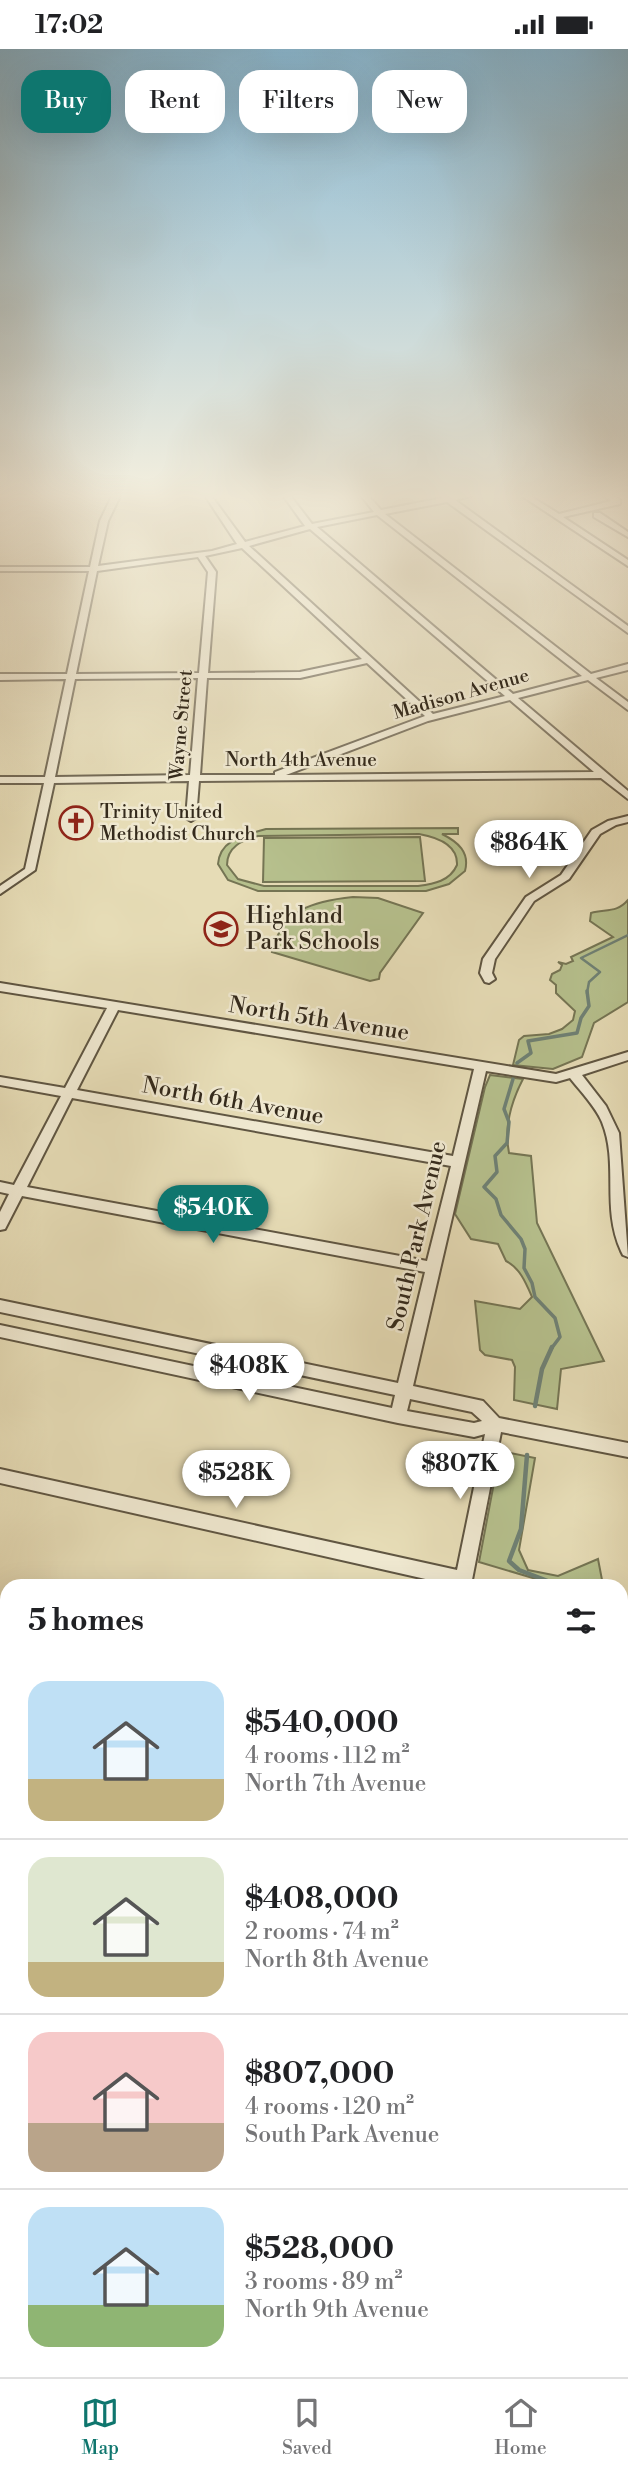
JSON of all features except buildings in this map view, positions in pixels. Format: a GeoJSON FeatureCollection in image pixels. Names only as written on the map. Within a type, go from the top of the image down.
{"type":"FeatureCollection","features":[{"type":"Feature","properties":{"kind":"street"},"geometry":{"type":"LineString","coordinates":[[0,891],[30,870],[88,603]]}},
{"type":"Feature","properties":{"kind":"street","name":"Wayne Street"},"geometry":{"type":"LineString","coordinates":[[191,818],[209,603]]}},
{"type":"Feature","properties":{"kind":"street"},"geometry":{"type":"LineString","coordinates":[[308,603],[430,717]]}},
{"type":"Feature","properties":{"kind":"street"},"geometry":{"type":"LineString","coordinates":[[401,603],[628,796]]}},
{"type":"Feature","properties":{"kind":"street"},"geometry":{"type":"LineString","coordinates":[[494,603],[628,707]]}},
{"type":"Feature","properties":{"kind":"street"},"geometry":{"type":"LineString","coordinates":[[591,603],[628,630]]}},
{"type":"Feature","properties":{"kind":"street"},"geometry":{"type":"LineString","coordinates":[[0,677],[300,675],[370,660]]}},
{"type":"Feature","properties":{"kind":"street","name":"Madison Avenue"},"geometry":{"type":"LineString","coordinates":[[268,778],[430,717],[628,667]]}},
{"type":"Feature","properties":{"kind":"street","name":"North 4th Avenue"},"geometry":{"type":"LineString","coordinates":[[0,780],[603,775]]}},
{"type":"Feature","properties":{"kind":"street"},"geometry":{"type":"LineString","coordinates":[[489,979],[486,973],[489,959],[530,899],[565,877],[596,832],[612,823],[628,819]]}},
{"type":"Feature","properties":{"kind":"street","name":"North 5th Avenue"},"geometry":{"type":"LineString","coordinates":[[0,987],[556,1078],[628,1056]]}},
{"type":"Feature","properties":{"kind":"street"},"geometry":{"type":"LineString","coordinates":[[0,1225],[114,1006]]}},
{"type":"Feature","properties":{"kind":"street","name":"South Park Avenue"},"geometry":{"type":"LineString","coordinates":[[398,1416],[481,1066]]}},
{"type":"Feature","properties":{"kind":"street"},"geometry":{"type":"LineString","coordinates":[[574,1074],[601,1108],[612,1133],[616,1220],[628,1251]]}},
{"type":"Feature","properties":{"kind":"street","name":"North 6th Avenue"},"geometry":{"type":"LineString","coordinates":[[0,1081],[458,1161]]}},
{"type":"Feature","properties":{"kind":"street"},"geometry":{"type":"LineString","coordinates":[[0,1187],[433,1268]]}},
{"type":"Feature","properties":{"kind":"street"},"geometry":{"type":"LineString","coordinates":[[0,1306],[477,1406],[495,1424]]}},
{"type":"Feature","properties":{"kind":"street"},"geometry":{"type":"LineString","coordinates":[[0,1331],[398,1416],[474,1430],[495,1424],[628,1450]]}},
{"type":"Feature","properties":{"kind":"street"},"geometry":{"type":"LineString","coordinates":[[169,1367],[179,1343]]}},
{"type":"Feature","properties":{"kind":"street"},"geometry":{"type":"LineString","coordinates":[[464,1579],[495,1424]]}},
{"type":"Feature","properties":{"kind":"street"},"geometry":{"type":"LineString","coordinates":[[0,1476],[446,1579]]}},
{"type":"Feature","properties":{"kind":"green space"},"geometry":{"type":"Polygon","coordinates":[[[458,828],[458,834],[442,834],[461,848],[466,858],[465,871],[449,884],[426,891],[258,891],[228,880],[218,864],[224,848],[236,839],[266,829],[458,828]],[[419,834],[258,836],[236,845],[230,853],[227,865],[238,879],[264,886],[418,886],[436,883],[450,875],[457,865],[454,852],[445,843],[419,834]]]}},
{"type":"Feature","properties":{"kind":"green space"},"geometry":{"type":"Polygon","coordinates":[[[420,837],[425,881],[263,882],[264,838],[420,837]]]}},
{"type":"Feature","properties":{"kind":"green space"},"geometry":{"type":"Polygon","coordinates":[[[353,897],[378,898],[423,913],[380,973],[379,979],[370,981],[272,952],[283,926],[302,910],[325,901],[353,897]]]}},
{"type":"Feature","properties":{"kind":"green space"},"geometry":{"type":"Polygon","coordinates":[[[628,900],[628,1002],[594,1023],[582,1057],[553,1069],[513,1065],[519,1040],[524,1036],[549,1034],[562,1029],[573,1020],[575,1011],[556,993],[556,985],[550,980],[552,974],[560,970],[562,965],[558,962],[566,964],[573,961],[571,957],[613,937],[590,921],[591,913],[615,909],[628,900]]]}},
{"type":"Feature","properties":{"kind":"green space"},"geometry":{"type":"Polygon","coordinates":[[[490,1075],[523,1079],[510,1115],[507,1134],[509,1153],[531,1156],[537,1223],[604,1361],[561,1369],[557,1409],[514,1400],[515,1367],[512,1360],[485,1355],[480,1350],[475,1301],[520,1309],[532,1297],[522,1276],[506,1261],[498,1244],[471,1239],[455,1214],[490,1075]]]}},
{"type":"Feature","properties":{"kind":"green space"},"geometry":{"type":"Polygon","coordinates":[[[500,1451],[535,1458],[519,1550],[528,1570],[558,1576],[598,1559],[602,1579],[536,1579],[479,1562],[500,1451]]]}},
{"type":"Feature","properties":{"kind":"waterway"},"geometry":{"type":"LineString","coordinates":[[587,992],[589,982],[600,972],[581,958],[628,935]]}},
{"type":"Feature","properties":{"kind":"waterway"},"geometry":{"type":"LineString","coordinates":[[517,1063],[531,1053],[528,1041],[577,1033],[581,1018],[589,1006],[587,992]]}},
{"type":"Feature","properties":{"kind":"waterway"},"geometry":{"type":"LineString","coordinates":[[513,1079],[504,1109],[509,1122],[507,1143],[495,1156],[497,1172],[484,1187],[496,1199],[501,1215],[521,1239],[525,1249],[524,1268],[532,1283],[535,1297],[555,1318],[560,1337],[551,1349]]}},
{"type":"Feature","properties":{"kind":"waterway"},"geometry":{"type":"LineString","coordinates":[[535,1406],[542,1369],[551,1349]]}},
{"type":"Feature","properties":{"kind":"waterway"},"geometry":{"type":"LineString","coordinates":[[527,1455],[521,1529],[509,1561],[519,1570],[542,1579]]}},
{"type":"Feature","properties":{"kind":"place","name":"Trinity United Methodist Church"},"geometry":{"type":"Point","coordinates":[76,823]}},
{"type":"Feature","properties":{"kind":"place","name":"Highland Park Schools"},"geometry":{"type":"Point","coordinates":[221,929]}}]}
